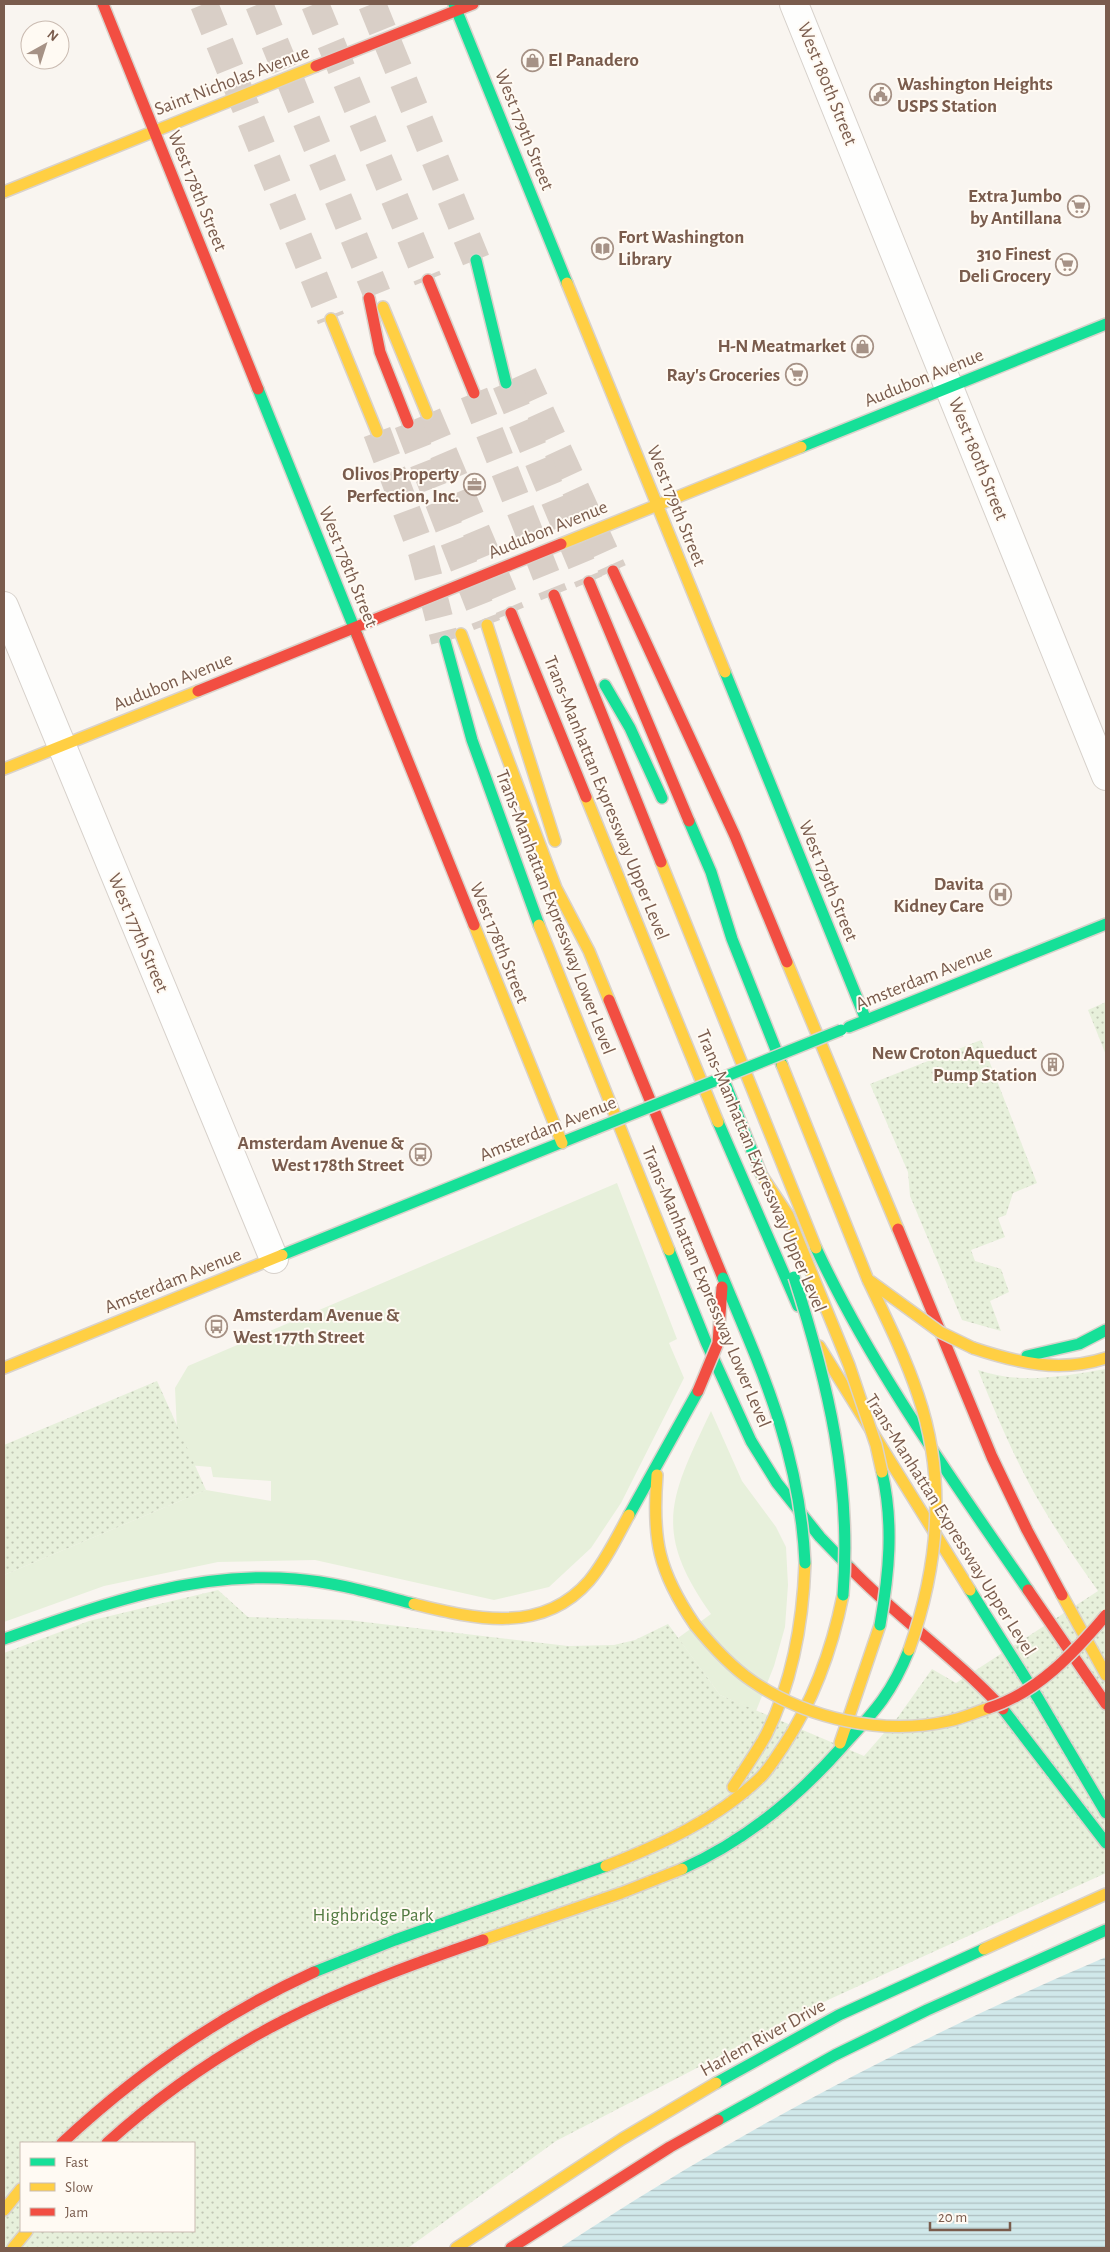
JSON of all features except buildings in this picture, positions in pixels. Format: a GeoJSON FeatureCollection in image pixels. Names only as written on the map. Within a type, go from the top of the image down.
{"type":"FeatureCollection","features":[{"type":"Feature","properties":{"kind":"main road","name":"West 178th Street"},"geometry":{"type":"LineString","coordinates":[[104,4],[562,1143]]}},
{"type":"Feature","properties":{"kind":"main road","name":"Saint Nicholas Avenue"},"geometry":{"type":"LineString","coordinates":[[4,192],[456,7],[474,4]]}},
{"type":"Feature","properties":{"kind":"main road","name":"West 179th Street"},"geometry":{"type":"LineString","coordinates":[[456,7],[866,1020]]}},
{"type":"Feature","properties":{"kind":"main road"},"geometry":{"type":"LineString","coordinates":[[505,330],[476,260],[506,383]]}},
{"type":"Feature","properties":{"kind":"main road"},"geometry":{"type":"LineString","coordinates":[[428,280],[474,393]]}},
{"type":"Feature","properties":{"kind":"main road"},"geometry":{"type":"LineString","coordinates":[[408,423],[380,352],[373,296],[427,414]]}},
{"type":"Feature","properties":{"kind":"main road"},"geometry":{"type":"LineString","coordinates":[[331,319],[377,432]]}},
{"type":"Feature","properties":{"kind":"main road","name":"Audubon Avenue"},"geometry":{"type":"LineString","coordinates":[[4,769],[1106,324]]}},
{"type":"Feature","properties":{"kind":"main road"},"geometry":{"type":"LineString","coordinates":[[613,571],[698,752],[738,843],[970,1408],[1016,1507],[1106,1675]]}},
{"type":"Feature","properties":{"kind":"main road"},"geometry":{"type":"LineString","coordinates":[[108,2142],[152,2104],[206,2064],[299,2011],[390,1974],[623,1892],[710,1856],[739,1838],[788,1803],[808,1785],[872,1716],[895,1679],[909,1650],[924,1606],[933,1555],[936,1502],[934,1466],[921,1404],[902,1353],[868,1280],[732,938],[711,872],[589,582]]}},
{"type":"Feature","properties":{"kind":"main road","name":"Trans-Manhattan Expressway Upper Level"},"geometry":{"type":"LineString","coordinates":[[666,806],[630,728],[554,595],[804,1221],[840,1300],[896,1396],[1106,1704]]}},
{"type":"Feature","properties":{"kind":"main road","name":"Trans-Manhattan Expressway Upper Level"},"geometry":{"type":"LineString","coordinates":[[511,612],[739,1173],[786,1282],[843,1388],[1003,1642],[1106,1813]]}},
{"type":"Feature","properties":{"kind":"main road"},"geometry":{"type":"LineString","coordinates":[[487,625],[559,851]]}},
{"type":"Feature","properties":{"kind":"main road"},"geometry":{"type":"LineString","coordinates":[[462,634],[540,850],[556,888],[589,951],[789,1444],[802,1510],[805,1563],[798,1636],[790,1671],[765,1736],[721,1808]]}},
{"type":"Feature","properties":{"kind":"main road","name":"Trans-Manhattan Expressway Lower Level"},"geometry":{"type":"LineString","coordinates":[[445,640],[472,740],[524,888],[739,1419],[777,1483],[820,1537],[872,1591],[964,1668],[1006,1712],[1106,1843]]}},
{"type":"Feature","properties":{"kind":"main road"},"geometry":{"type":"LineString","coordinates":[[702,883],[732,938]]}},
{"type":"Feature","properties":{"kind":"main road"},"geometry":{"type":"LineString","coordinates":[[573,895],[589,951]]}},
{"type":"Feature","properties":{"kind":"main road","name":"Amsterdam Avenue"},"geometry":{"type":"LineString","coordinates":[[4,1368],[1106,924]]}},
{"type":"Feature","properties":{"kind":"main road"},"geometry":{"type":"LineString","coordinates":[[63,2142],[108,2102],[179,2048],[220,2020],[266,1995],[363,1952],[645,1852],[682,1834],[721,1808],[760,1778],[796,1728],[824,1669],[838,1622],[843,1594],[846,1556],[845,1508],[832,1422],[805,1313],[773,1223],[762,1176],[723,1078]]}},
{"type":"Feature","properties":{"kind":"main road"},"geometry":{"type":"LineString","coordinates":[[762,1176],[788,1215],[849,1365],[878,1452],[886,1489],[890,1534],[888,1578],[880,1625],[836,1754]]}},
{"type":"Feature","properties":{"kind":"main road"},"geometry":{"type":"LineString","coordinates":[[4,1639],[130,1597],[201,1583],[257,1577],[296,1579],[334,1585],[476,1618],[505,1620],[529,1617],[561,1603],[578,1593],[590,1580],[612,1548],[698,1391],[718,1343],[722,1318],[722,1278]]}},
{"type":"Feature","properties":{"kind":"main road"},"geometry":{"type":"LineString","coordinates":[[868,1280],[940,1332],[973,1348],[1008,1359],[1055,1367],[1071,1367],[1106,1358]]}},
{"type":"Feature","properties":{"kind":"main road"},"geometry":{"type":"LineString","coordinates":[[1008,1359],[1041,1354],[1079,1344],[1106,1330]]}},
{"type":"Feature","properties":{"kind":"main road"},"geometry":{"type":"LineString","coordinates":[[658,1466],[654,1523],[659,1553],[670,1584],[695,1626],[729,1663],[760,1686],[786,1700],[837,1718],[859,1723],[895,1726],[930,1724],[964,1718],[1012,1700],[1058,1669],[1077,1652],[1106,1615]]}},
{"type":"Feature","properties":{"kind":"main road","name":"Harlem River Drive"},"geometry":{"type":"LineString","coordinates":[[456,2248],[622,2139],[839,2015],[1106,1894]]}},
{"type":"Feature","properties":{"kind":"main road"},"geometry":{"type":"LineString","coordinates":[[511,2248],[670,2147],[826,2060],[928,2010],[1106,1930]]}},
{"type":"Feature","properties":{"kind":"main road"},"geometry":{"type":"LineString","coordinates":[[4,2210],[20,2190]]}},
{"type":"Feature","properties":{"kind":"main road"},"geometry":{"type":"LineString","coordinates":[[13,2248],[26,2232]]}},
{"type":"Feature","properties":{"kind":"street","name":"West 180th Street"},"geometry":{"type":"LineString","coordinates":[[794,4],[1106,776]]}},
{"type":"Feature","properties":{"kind":"street","name":"West 177th Street"},"geometry":{"type":"LineString","coordinates":[[4,606],[60,746],[274,1259]]}},
{"type":"Feature","properties":{"kind":"green space"},"geometry":{"type":"Polygon","coordinates":[[[1106,1002],[1106,1055],[1088,1010],[1106,1002]]]}},
{"type":"Feature","properties":{"kind":"green space"},"geometry":{"type":"Polygon","coordinates":[[[981,1040],[1037,1183],[1013,1193],[1006,1215],[998,1218],[1005,1237],[971,1250],[975,1261],[1001,1269],[1009,1292],[990,1301],[1001,1331],[962,1320],[910,1196],[908,1172],[870,1084],[981,1040]]]}},
{"type":"Feature","properties":{"kind":"green space"},"geometry":{"type":"Polygon","coordinates":[[[617,1183],[677,1339],[669,1343],[684,1378],[621,1503],[591,1548],[549,1587],[494,1600],[315,1560],[218,1562],[104,1586],[4,1622],[4,1575],[206,1490],[271,1501],[271,1481],[213,1477],[211,1467],[187,1465],[178,1453],[175,1388],[188,1366],[617,1183]]]}},
{"type":"Feature","properties":{"kind":"green space","name":"Highbridge Park"},"geometry":{"type":"Polygon","coordinates":[[[1106,1369],[1106,1873],[830,1999],[556,2141],[408,2248],[4,2248],[4,1653],[89,1621],[218,1590],[248,1617],[348,1620],[568,1646],[614,1645],[635,1640],[668,1624],[720,1695],[864,1756],[898,1717],[932,1669],[956,1683],[1098,1591],[1049,1519],[1034,1492],[1008,1440],[978,1370],[1010,1377],[1042,1378],[1106,1369]]]}},
{"type":"Feature","properties":{"kind":"green space"},"geometry":{"type":"Polygon","coordinates":[[[157,1381],[206,1490],[4,1575],[4,1445],[157,1381]]]}},
{"type":"Feature","properties":{"kind":"green space"},"geometry":{"type":"Polygon","coordinates":[[[711,1411],[742,1481],[776,1527],[786,1547],[788,1585],[785,1627],[774,1666],[756,1711],[720,1695],[678,1638],[711,1614],[692,1585],[680,1559],[674,1535],[674,1513],[678,1490],[686,1467],[711,1411]]]}},
{"type":"Feature","properties":{"kind":"water"},"geometry":{"type":"Polygon","coordinates":[[[1106,1957],[1106,2248],[560,2248],[692,2166],[827,2090],[965,2021],[1106,1957]]]}},
{"type":"Feature","properties":{"kind":"tunnel"},"geometry":{"type":"LineString","coordinates":[[204,4],[331,319]]}},
{"type":"Feature","properties":{"kind":"tunnel"},"geometry":{"type":"LineString","coordinates":[[259,4],[377,294]]}},
{"type":"Feature","properties":{"kind":"tunnel"},"geometry":{"type":"LineString","coordinates":[[315,4],[428,280]]}},
{"type":"Feature","properties":{"kind":"tunnel"},"geometry":{"type":"LineString","coordinates":[[372,4],[476,260]]}},
{"type":"Feature","properties":{"kind":"tunnel"},"geometry":{"type":"LineString","coordinates":[[523,374],[613,571]]}},
{"type":"Feature","properties":{"kind":"tunnel"},"geometry":{"type":"LineString","coordinates":[[506,383],[589,582]]}},
{"type":"Feature","properties":{"kind":"tunnel"},"geometry":{"type":"LineString","coordinates":[[474,393],[554,595]]}},
{"type":"Feature","properties":{"kind":"tunnel"},"geometry":{"type":"LineString","coordinates":[[427,414],[511,613]]}},
{"type":"Feature","properties":{"kind":"tunnel"},"geometry":{"type":"LineString","coordinates":[[408,423],[487,625]]}},
{"type":"Feature","properties":{"kind":"tunnel"},"geometry":{"type":"LineString","coordinates":[[377,432],[422,552],[445,641]]}},
{"type":"Feature","properties":{"kind":"traffic: fast"},"geometry":{"type":"LineString","coordinates":[[454,4],[567,283]]}},
{"type":"Feature","properties":{"kind":"traffic: fast"},"geometry":{"type":"LineString","coordinates":[[476,260],[506,383]]}},
{"type":"Feature","properties":{"kind":"traffic: fast"},"geometry":{"type":"LineString","coordinates":[[801,447],[1106,324]]}},
{"type":"Feature","properties":{"kind":"traffic: fast"},"geometry":{"type":"LineString","coordinates":[[258,389],[357,635]]}},
{"type":"Feature","properties":{"kind":"traffic: fast"},"geometry":{"type":"LineString","coordinates":[[445,641],[472,740],[539,925]]}},
{"type":"Feature","properties":{"kind":"traffic: fast"},"geometry":{"type":"LineString","coordinates":[[725,672],[866,1020]]}},
{"type":"Feature","properties":{"kind":"traffic: fast"},"geometry":{"type":"LineString","coordinates":[[605,685],[630,728],[662,798]]}},
{"type":"Feature","properties":{"kind":"traffic: fast"},"geometry":{"type":"LineString","coordinates":[[689,821],[711,872],[732,939],[782,1065]]}},
{"type":"Feature","properties":{"kind":"traffic: fast"},"geometry":{"type":"LineString","coordinates":[[849,1027],[1106,924]]}},
{"type":"Feature","properties":{"kind":"traffic: fast"},"geometry":{"type":"LineString","coordinates":[[595,1129],[841,1030]]}},
{"type":"Feature","properties":{"kind":"traffic: fast"},"geometry":{"type":"LineString","coordinates":[[723,1078],[762,1176]]}},
{"type":"Feature","properties":{"kind":"traffic: fast"},"geometry":{"type":"LineString","coordinates":[[718,1122],[798,1306]]}},
{"type":"Feature","properties":{"kind":"traffic: fast"},"geometry":{"type":"LineString","coordinates":[[282,1255],[595,1129]]}},
{"type":"Feature","properties":{"kind":"traffic: fast"},"geometry":{"type":"LineString","coordinates":[[816,1248],[838,1293],[888,1381],[1028,1590]]}},
{"type":"Feature","properties":{"kind":"traffic: fast"},"geometry":{"type":"LineString","coordinates":[[669,1250],[706,1342],[751,1441],[777,1483],[820,1537],[850,1568]]}},
{"type":"Feature","properties":{"kind":"traffic: fast"},"geometry":{"type":"LineString","coordinates":[[794,1277],[817,1356],[835,1434],[844,1513],[843,1595]]}},
{"type":"Feature","properties":{"kind":"traffic: fast"},"geometry":{"type":"LineString","coordinates":[[723,1278],[778,1416],[796,1487],[802,1524],[805,1563]]}},
{"type":"Feature","properties":{"kind":"traffic: fast"},"geometry":{"type":"LineString","coordinates":[[1027,1356],[1079,1344],[1106,1330]]}},
{"type":"Feature","properties":{"kind":"traffic: fast"},"geometry":{"type":"LineString","coordinates":[[629,1515],[698,1391]]}},
{"type":"Feature","properties":{"kind":"traffic: fast"},"geometry":{"type":"LineString","coordinates":[[880,1625],[889,1549],[888,1511],[882,1472]]}},
{"type":"Feature","properties":{"kind":"traffic: fast"},"geometry":{"type":"LineString","coordinates":[[4,1639],[75,1614],[147,1593],[183,1585],[220,1580],[257,1578],[295,1579],[355,1589],[414,1604]]}},
{"type":"Feature","properties":{"kind":"traffic: fast"},"geometry":{"type":"LineString","coordinates":[[970,1590],[1038,1698],[1106,1813]]}},
{"type":"Feature","properties":{"kind":"traffic: fast"},"geometry":{"type":"LineString","coordinates":[[682,1869],[705,1858],[748,1832],[769,1817],[807,1784],[873,1713],[895,1679],[909,1650]]}},
{"type":"Feature","properties":{"kind":"traffic: fast"},"geometry":{"type":"LineString","coordinates":[[1003,1709],[1106,1843]]}},
{"type":"Feature","properties":{"kind":"traffic: fast"},"geometry":{"type":"LineString","coordinates":[[314,1972],[395,1940],[606,1866]]}},
{"type":"Feature","properties":{"kind":"traffic: fast"},"geometry":{"type":"LineString","coordinates":[[718,2120],[835,2055],[927,2010],[1106,1930]]}},
{"type":"Feature","properties":{"kind":"traffic: fast"},"geometry":{"type":"LineString","coordinates":[[716,2083],[839,2015],[984,1949]]}},
{"type":"Feature","properties":{"kind":"traffic: slow"},"geometry":{"type":"LineString","coordinates":[[4,192],[316,66]]}},
{"type":"Feature","properties":{"kind":"traffic: slow"},"geometry":{"type":"LineString","coordinates":[[567,283],[725,672]]}},
{"type":"Feature","properties":{"kind":"traffic: slow"},"geometry":{"type":"LineString","coordinates":[[383,307],[427,414]]}},
{"type":"Feature","properties":{"kind":"traffic: slow"},"geometry":{"type":"LineString","coordinates":[[331,319],[377,432]]}},
{"type":"Feature","properties":{"kind":"traffic: slow"},"geometry":{"type":"LineString","coordinates":[[561,544],[801,447]]}},
{"type":"Feature","properties":{"kind":"traffic: slow"},"geometry":{"type":"LineString","coordinates":[[487,625],[555,841]]}},
{"type":"Feature","properties":{"kind":"traffic: slow"},"geometry":{"type":"LineString","coordinates":[[461,634],[556,888],[589,951],[609,1000]]}},
{"type":"Feature","properties":{"kind":"traffic: slow"},"geometry":{"type":"LineString","coordinates":[[4,769],[198,691]]}},
{"type":"Feature","properties":{"kind":"traffic: slow"},"geometry":{"type":"LineString","coordinates":[[586,797],[718,1122]]}},
{"type":"Feature","properties":{"kind":"traffic: slow"},"geometry":{"type":"LineString","coordinates":[[661,862],[816,1248]]}},
{"type":"Feature","properties":{"kind":"traffic: slow"},"geometry":{"type":"LineString","coordinates":[[474,925],[562,1143]]}},
{"type":"Feature","properties":{"kind":"traffic: slow"},"geometry":{"type":"LineString","coordinates":[[539,925],[669,1250]]}},
{"type":"Feature","properties":{"kind":"traffic: slow"},"geometry":{"type":"LineString","coordinates":[[787,962],[898,1229]]}},
{"type":"Feature","properties":{"kind":"traffic: slow"},"geometry":{"type":"LineString","coordinates":[[782,1065],[868,1280]]}},
{"type":"Feature","properties":{"kind":"traffic: slow"},"geometry":{"type":"LineString","coordinates":[[762,1176],[788,1215],[849,1365],[876,1445],[882,1472]]}},
{"type":"Feature","properties":{"kind":"traffic: slow"},"geometry":{"type":"LineString","coordinates":[[4,1368],[282,1255]]}},
{"type":"Feature","properties":{"kind":"traffic: slow"},"geometry":{"type":"LineString","coordinates":[[868,1280],[913,1380],[927,1427],[933,1459],[936,1491],[932,1556],[927,1588],[909,1650]]}},
{"type":"Feature","properties":{"kind":"traffic: slow"},"geometry":{"type":"LineString","coordinates":[[870,1281],[940,1332],[973,1348]]}},
{"type":"Feature","properties":{"kind":"traffic: slow"},"geometry":{"type":"LineString","coordinates":[[819,1346],[970,1590]]}},
{"type":"Feature","properties":{"kind":"traffic: slow"},"geometry":{"type":"LineString","coordinates":[[973,1348],[1006,1358],[1039,1364],[1072,1365],[1106,1358]]}},
{"type":"Feature","properties":{"kind":"traffic: slow"},"geometry":{"type":"LineString","coordinates":[[657,1475],[656,1518],[660,1554],[673,1588],[695,1625]]}},
{"type":"Feature","properties":{"kind":"traffic: slow"},"geometry":{"type":"LineString","coordinates":[[414,1604],[484,1618],[529,1616],[550,1609],[570,1598],[595,1574],[606,1558],[629,1515]]}},
{"type":"Feature","properties":{"kind":"traffic: slow"},"geometry":{"type":"LineString","coordinates":[[733,1787],[766,1735],[783,1694],[790,1672],[799,1629],[805,1563]]}},
{"type":"Feature","properties":{"kind":"traffic: slow"},"geometry":{"type":"LineString","coordinates":[[606,1866],[667,1840],[707,1818],[726,1806],[764,1774],[794,1729],[813,1693],[827,1655],[843,1595]]}},
{"type":"Feature","properties":{"kind":"traffic: slow"},"geometry":{"type":"LineString","coordinates":[[1062,1595],[1106,1675]]}},
{"type":"Feature","properties":{"kind":"traffic: slow"},"geometry":{"type":"LineString","coordinates":[[695,1625],[736,1669],[752,1681],[774,1694],[821,1714],[846,1721],[898,1726],[924,1725],[949,1721],[989,1708]]}},
{"type":"Feature","properties":{"kind":"traffic: slow"},"geometry":{"type":"LineString","coordinates":[[840,1743],[880,1625]]}},
{"type":"Feature","properties":{"kind":"traffic: slow"},"geometry":{"type":"LineString","coordinates":[[483,1940],[621,1893],[682,1869]]}},
{"type":"Feature","properties":{"kind":"traffic: slow"},"geometry":{"type":"LineString","coordinates":[[984,1949],[1106,1894]]}},
{"type":"Feature","properties":{"kind":"traffic: slow"},"geometry":{"type":"LineString","coordinates":[[456,2248],[622,2139],[716,2083]]}},
{"type":"Feature","properties":{"kind":"traffic: slow"},"geometry":{"type":"LineString","coordinates":[[4,2210],[20,2190]]}},
{"type":"Feature","properties":{"kind":"traffic: slow"},"geometry":{"type":"LineString","coordinates":[[13,2248],[26,2232]]}},
{"type":"Feature","properties":{"kind":"traffic: jam"},"geometry":{"type":"LineString","coordinates":[[103,4],[258,389]]}},
{"type":"Feature","properties":{"kind":"traffic: jam"},"geometry":{"type":"LineString","coordinates":[[316,66],[473,4]]}},
{"type":"Feature","properties":{"kind":"traffic: jam"},"geometry":{"type":"LineString","coordinates":[[428,280],[474,393]]}},
{"type":"Feature","properties":{"kind":"traffic: jam"},"geometry":{"type":"LineString","coordinates":[[369,298],[380,352],[408,423]]}},
{"type":"Feature","properties":{"kind":"traffic: jam"},"geometry":{"type":"LineString","coordinates":[[198,691],[561,544]]}},
{"type":"Feature","properties":{"kind":"traffic: jam"},"geometry":{"type":"LineString","coordinates":[[613,571],[735,836],[787,962]]}},
{"type":"Feature","properties":{"kind":"traffic: jam"},"geometry":{"type":"LineString","coordinates":[[589,582],[689,821]]}},
{"type":"Feature","properties":{"kind":"traffic: jam"},"geometry":{"type":"LineString","coordinates":[[554,595],[661,862]]}},
{"type":"Feature","properties":{"kind":"traffic: jam"},"geometry":{"type":"LineString","coordinates":[[511,613],[586,797]]}},
{"type":"Feature","properties":{"kind":"traffic: jam"},"geometry":{"type":"LineString","coordinates":[[357,635],[474,925]]}},
{"type":"Feature","properties":{"kind":"traffic: jam"},"geometry":{"type":"LineString","coordinates":[[609,1000],[723,1278]]}},
{"type":"Feature","properties":{"kind":"traffic: jam"},"geometry":{"type":"LineString","coordinates":[[898,1229],[992,1457],[1027,1530],[1062,1595]]}},
{"type":"Feature","properties":{"kind":"traffic: jam"},"geometry":{"type":"LineString","coordinates":[[698,1391],[718,1343],[722,1287]]}},
{"type":"Feature","properties":{"kind":"traffic: jam"},"geometry":{"type":"LineString","coordinates":[[850,1568],[887,1604],[966,1672],[1003,1709]]}},
{"type":"Feature","properties":{"kind":"traffic: jam"},"geometry":{"type":"LineString","coordinates":[[1028,1590],[1106,1704]]}},
{"type":"Feature","properties":{"kind":"traffic: jam"},"geometry":{"type":"LineString","coordinates":[[989,1708],[1007,1701],[1039,1682],[1068,1657],[1106,1615]]}},
{"type":"Feature","properties":{"kind":"traffic: jam"},"geometry":{"type":"LineString","coordinates":[[108,2142],[151,2106],[194,2074],[239,2045],[284,2020],[330,1998],[379,1978],[483,1940]]}},
{"type":"Feature","properties":{"kind":"traffic: jam"},"geometry":{"type":"LineString","coordinates":[[63,2142],[120,2093],[181,2047],[246,2007],[314,1972]]}},
{"type":"Feature","properties":{"kind":"traffic: jam"},"geometry":{"type":"LineString","coordinates":[[511,2248],[670,2147],[718,2120]]}},
{"type":"Feature","properties":{"kind":"place","name":"El Panadero"},"geometry":{"type":"Point","coordinates":[532,60]}},
{"type":"Feature","properties":{"kind":"place","name":"Washington Heights USPS Station"},"geometry":{"type":"Point","coordinates":[881,95]}},
{"type":"Feature","properties":{"kind":"place","name":"Extra Jumbo by Antillana"},"geometry":{"type":"Point","coordinates":[1078,207]}},
{"type":"Feature","properties":{"kind":"place","name":"Fort Washington Library"},"geometry":{"type":"Point","coordinates":[602,248]}},
{"type":"Feature","properties":{"kind":"place","name":"310 Finest Deli Grocery"},"geometry":{"type":"Point","coordinates":[1067,265]}},
{"type":"Feature","properties":{"kind":"place","name":"H-N Meatmarket"},"geometry":{"type":"Point","coordinates":[862,346]}},
{"type":"Feature","properties":{"kind":"place","name":"Ray's Groceries"},"geometry":{"type":"Point","coordinates":[796,375]}},
{"type":"Feature","properties":{"kind":"place","name":"Olivos Property Perfection, Inc."},"geometry":{"type":"Point","coordinates":[475,485]}},
{"type":"Feature","properties":{"kind":"place","name":"Davita Kidney Care"},"geometry":{"type":"Point","coordinates":[1000,895]}},
{"type":"Feature","properties":{"kind":"place","name":"New Croton Aqueduct Pump Station"},"geometry":{"type":"Point","coordinates":[1053,1064]}},
{"type":"Feature","properties":{"kind":"place","name":"Amsterdam Avenue & West 178th Street"},"geometry":{"type":"Point","coordinates":[420,1154]}},
{"type":"Feature","properties":{"kind":"place","name":"Amsterdam Avenue & West 177th Street"},"geometry":{"type":"Point","coordinates":[217,1326]}}]}
